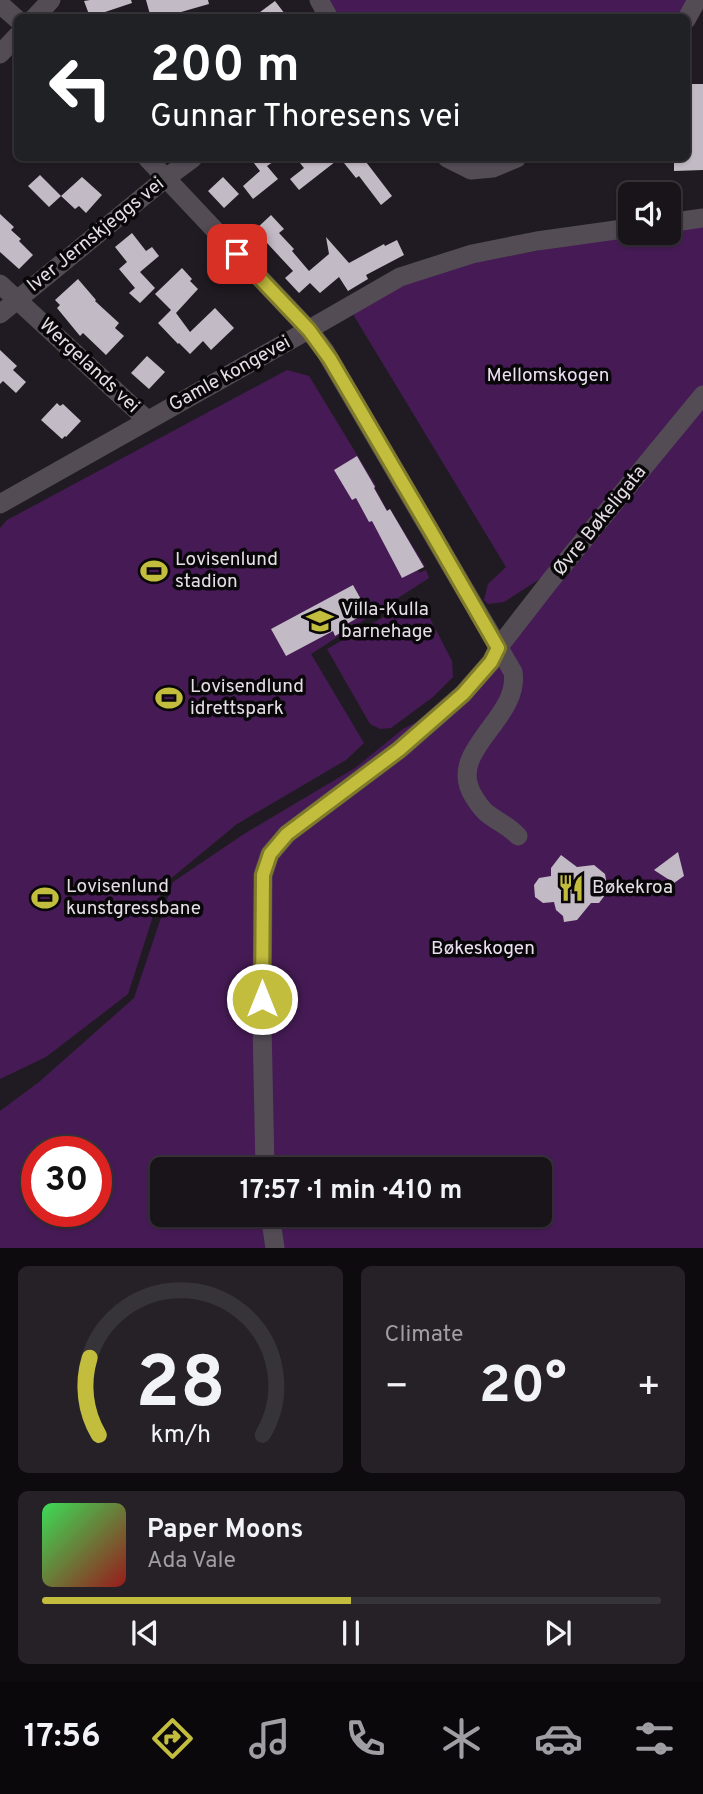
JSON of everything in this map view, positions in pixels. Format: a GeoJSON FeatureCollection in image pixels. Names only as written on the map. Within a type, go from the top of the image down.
{"type":"FeatureCollection","features":[{"type":"Feature","properties":{"kind":"street"},"geometry":{"type":"LineString","coordinates":[[38,14],[51,0]]}},
{"type":"Feature","properties":{"kind":"street"},"geometry":{"type":"LineString","coordinates":[[0,54],[14,39]]}},
{"type":"Feature","properties":{"kind":"street"},"geometry":{"type":"LineString","coordinates":[[150,161],[309,330],[330,359],[513,672],[513,690],[505,708],[467,764],[472,794],[486,813],[518,836]]}},
{"type":"Feature","properties":{"kind":"street","name":"Iver Jernskjeggs vei"},"geometry":{"type":"LineString","coordinates":[[0,314],[189,161]]}},
{"type":"Feature","properties":{"kind":"street"},"geometry":{"type":"LineString","coordinates":[[453,161],[471,170],[493,168],[510,161]]}},
{"type":"Feature","properties":{"kind":"street"},"geometry":{"type":"LineString","coordinates":[[681,221],[703,218]]}},
{"type":"Feature","properties":{"kind":"street","name":"Gamle kongevei"},"geometry":{"type":"LineString","coordinates":[[0,504],[400,277],[472,254],[537,241],[618,230]]}},
{"type":"Feature","properties":{"kind":"street","name":"Wergelands vei"},"geometry":{"type":"LineString","coordinates":[[0,284],[147,420]]}},
{"type":"Feature","properties":{"kind":"street","name":"Øvre Bøkeligata"},"geometry":{"type":"LineString","coordinates":[[265,1157],[263,875],[270,854],[287,834],[399,750],[463,694],[703,395]]}},
{"type":"Feature","properties":{"kind":"street"},"geometry":{"type":"LineString","coordinates":[[272,1227],[275,1248]]}},
{"type":"Feature","properties":{"kind":"green space"},"geometry":{"type":"Polygon","coordinates":[[[327,0],[694,0],[688,14],[337,14],[327,0]]]}},
{"type":"Feature","properties":{"kind":"green space","name":"Bøkeskogen"},"geometry":{"type":"Polygon","coordinates":[[[703,218],[703,1248],[0,1248],[0,1111],[39,1082],[134,998],[173,882],[244,834],[355,768],[403,729],[470,694],[566,562],[504,602],[488,604],[484,600],[488,584],[506,567],[348,306],[400,277],[618,235],[618,245],[681,245],[681,221],[703,218]]]}},
{"type":"Feature","properties":{"kind":"green space","name":"Lovisendlund idrettspark"},"geometry":{"type":"Polygon","coordinates":[[[287,370],[309,376],[376,486],[387,510],[390,509],[425,566],[418,570],[419,573],[426,570],[429,578],[311,654],[364,743],[346,760],[237,824],[163,885],[128,994],[46,1057],[0,1079],[0,528],[7,520],[287,370]]]}},
{"type":"Feature","properties":{"kind":"green space"},"geometry":{"type":"Polygon","coordinates":[[[419,597],[452,661],[453,677],[433,697],[391,728],[380,729],[370,724],[327,649],[419,597]]]}},
{"type":"Feature","properties":{"kind":"building"},"geometry":{"type":"Polygon","coordinates":[[[131,0],[132,3],[99,14],[89,14],[84,1],[131,0]]]}},
{"type":"Feature","properties":{"kind":"building"},"geometry":{"type":"Polygon","coordinates":[[[146,0],[208,0],[209,4],[174,14],[150,14],[146,0]]]}},
{"type":"Feature","properties":{"kind":"building"},"geometry":{"type":"Polygon","coordinates":[[[275,1],[285,14],[257,14],[275,1]]]}},
{"type":"Feature","properties":{"kind":"building"},"geometry":{"type":"Polygon","coordinates":[[[690,84],[703,84],[703,170],[674,171],[674,161],[690,161],[690,84]]]}},
{"type":"Feature","properties":{"kind":"building"},"geometry":{"type":"Polygon","coordinates":[[[252,161],[274,161],[267,166],[278,179],[253,199],[243,186],[260,171],[252,161]]]}},
{"type":"Feature","properties":{"kind":"building"},"geometry":{"type":"Polygon","coordinates":[[[298,161],[336,161],[299,190],[290,179],[304,168],[298,161]]]}},
{"type":"Feature","properties":{"kind":"building"},"geometry":{"type":"Polygon","coordinates":[[[342,161],[365,161],[392,196],[381,205],[359,176],[356,178],[342,161]]]}},
{"type":"Feature","properties":{"kind":"building"},"geometry":{"type":"Polygon","coordinates":[[[40,175],[61,196],[49,207],[28,186],[40,175]]]}},
{"type":"Feature","properties":{"kind":"building"},"geometry":{"type":"Polygon","coordinates":[[[82,177],[102,195],[86,213],[79,206],[75,209],[61,196],[82,177]]]}},
{"type":"Feature","properties":{"kind":"building"},"geometry":{"type":"Polygon","coordinates":[[[223,177],[239,194],[224,208],[208,191],[223,177]]]}},
{"type":"Feature","properties":{"kind":"building"},"geometry":{"type":"Polygon","coordinates":[[[0,214],[14,227],[11,230],[33,255],[19,269],[0,252],[0,214]]]}},
{"type":"Feature","properties":{"kind":"building"},"geometry":{"type":"Polygon","coordinates":[[[271,215],[284,229],[279,233],[309,271],[329,254],[326,237],[349,263],[397,240],[404,255],[366,275],[368,279],[348,291],[339,277],[320,293],[310,283],[299,293],[285,278],[293,271],[267,243],[259,250],[245,235],[271,215]]]}},
{"type":"Feature","properties":{"kind":"building"},"geometry":{"type":"Polygon","coordinates":[[[132,233],[146,251],[152,247],[159,256],[140,272],[155,288],[140,303],[129,293],[135,288],[119,269],[127,262],[115,247],[132,233]]]}},
{"type":"Feature","properties":{"kind":"building"},"geometry":{"type":"Polygon","coordinates":[[[182,268],[198,289],[176,313],[190,332],[215,308],[234,328],[211,350],[203,341],[190,354],[158,323],[171,310],[155,294],[182,268]]]}},
{"type":"Feature","properties":{"kind":"building"},"geometry":{"type":"Polygon","coordinates":[[[78,279],[95,301],[119,323],[115,328],[124,336],[106,355],[83,333],[80,336],[57,308],[60,305],[55,300],[78,279]]]}},
{"type":"Feature","properties":{"kind":"building"},"geometry":{"type":"Polygon","coordinates":[[[0,350],[17,366],[13,370],[26,382],[16,393],[3,381],[0,384],[0,350]]]}},
{"type":"Feature","properties":{"kind":"building"},"geometry":{"type":"Polygon","coordinates":[[[147,356],[165,372],[149,389],[131,373],[147,356]]]}},
{"type":"Feature","properties":{"kind":"building"},"geometry":{"type":"Polygon","coordinates":[[[57,403],[60,406],[63,404],[81,421],[62,439],[41,420],[57,403]]]}},
{"type":"Feature","properties":{"kind":"building"},"geometry":{"type":"Polygon","coordinates":[[[357,456],[387,511],[390,509],[424,567],[402,578],[372,521],[369,522],[356,498],[352,500],[334,470],[357,456]]]}},
{"type":"Feature","properties":{"kind":"building"},"geometry":{"type":"Polygon","coordinates":[[[353,585],[368,612],[345,625],[347,629],[335,636],[333,631],[286,656],[271,629],[353,585]]]}},
{"type":"Feature","properties":{"kind":"building"},"geometry":{"type":"Polygon","coordinates":[[[678,852],[684,876],[674,883],[654,870],[678,852]]]}},
{"type":"Feature","properties":{"kind":"building","name":"Bøkekroa"},"geometry":{"type":"Polygon","coordinates":[[[561,855],[577,867],[594,865],[605,874],[608,891],[599,903],[591,903],[577,920],[564,922],[554,902],[543,903],[535,897],[534,885],[539,878],[551,876],[551,868],[561,855]]]}},
{"type":"Feature","properties":{"kind":"place","name":"Lovisenlund stadion"},"geometry":{"type":"Point","coordinates":[154,571]}},
{"type":"Feature","properties":{"kind":"place","name":"Villa-Kulla barnehage"},"geometry":{"type":"Point","coordinates":[320,621]}},
{"type":"Feature","properties":{"kind":"place","name":"Lovisendlund idrettspark"},"geometry":{"type":"Point","coordinates":[169,698]}},
{"type":"Feature","properties":{"kind":"place","name":"Bøkekroa"},"geometry":{"type":"Point","coordinates":[571,888]}},
{"type":"Feature","properties":{"kind":"place","name":"Lovisenlund kunstgressbane"},"geometry":{"type":"Point","coordinates":[45,898]}},
{"type":"Feature","properties":{"kind":"route"},"geometry":{"type":"LineString","coordinates":[[237,254],[309,330],[330,359],[498,648],[491,662],[463,694],[399,750],[287,834],[270,854],[263,875],[262,999]]}},
{"type":"Feature","properties":{"kind":"park label","name":"Mellomskogen"},"geometry":{"type":"Point","coordinates":[548,376]}}]}
